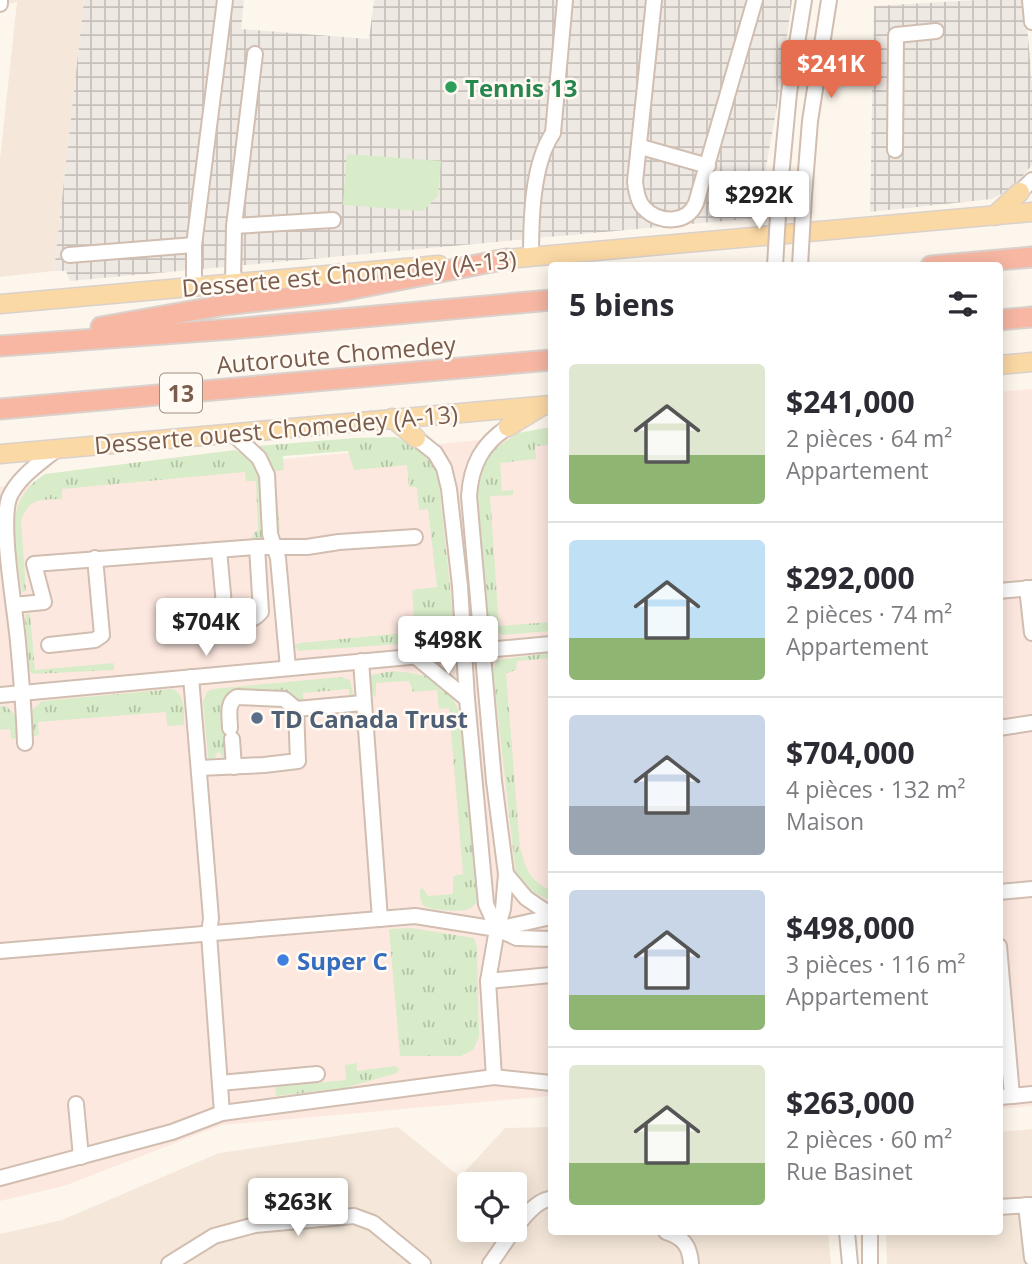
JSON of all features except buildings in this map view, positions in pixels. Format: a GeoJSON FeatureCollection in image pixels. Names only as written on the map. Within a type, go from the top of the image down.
{"type":"FeatureCollection","features":[{"type":"Feature","properties":{"kind":"highway"},"geometry":{"type":"LineString","coordinates":[[976,262],[1032,257]]}},
{"type":"Feature","properties":{"kind":"highway"},"geometry":{"type":"LineString","coordinates":[[0,346],[225,306],[337,292],[507,259]]}},
{"type":"Feature","properties":{"kind":"highway","name":"Autoroute Chomedey"},"geometry":{"type":"LineString","coordinates":[[0,346],[231,329],[548,300]]}},
{"type":"Feature","properties":{"kind":"highway"},"geometry":{"type":"LineString","coordinates":[[1003,320],[1032,317]]}},
{"type":"Feature","properties":{"kind":"highway","name":"Autoroute Chomedey"},"geometry":{"type":"LineString","coordinates":[[0,409],[548,360]]}},
{"type":"Feature","properties":{"kind":"main road"},"geometry":{"type":"LineString","coordinates":[[994,216],[1026,186]]}},
{"type":"Feature","properties":{"kind":"main road","name":"Desserte est Chomedey (A-13)"},"geometry":{"type":"LineString","coordinates":[[0,304],[1032,212]]}},
{"type":"Feature","properties":{"kind":"main road"},"geometry":{"type":"LineString","coordinates":[[1003,365],[1032,362]]}},
{"type":"Feature","properties":{"kind":"main road"},"geometry":{"type":"LineString","coordinates":[[508,427],[547,406]]}},
{"type":"Feature","properties":{"kind":"main road","name":"Desserte ouest Chomedey (A-13)"},"geometry":{"type":"LineString","coordinates":[[0,453],[547,406]]}},
{"type":"Feature","properties":{"kind":"main road"},"geometry":{"type":"LineString","coordinates":[[392,418],[416,438]]}},
{"type":"Feature","properties":{"kind":"street"},"geometry":{"type":"LineString","coordinates":[[194,287],[194,245],[225,0]]}},
{"type":"Feature","properties":{"kind":"street"},"geometry":{"type":"LineString","coordinates":[[531,257],[532,208],[544,147],[553,132],[565,0]]}},
{"type":"Feature","properties":{"kind":"street"},"geometry":{"type":"LineString","coordinates":[[654,0],[635,182],[640,202],[652,214],[677,220],[694,210],[755,0]]}},
{"type":"Feature","properties":{"kind":"street"},"geometry":{"type":"LineString","coordinates":[[775,262],[789,93],[804,0]]}},
{"type":"Feature","properties":{"kind":"street"},"geometry":{"type":"LineString","coordinates":[[800,262],[810,121],[829,0]]}},
{"type":"Feature","properties":{"kind":"street"},"geometry":{"type":"LineString","coordinates":[[1030,0],[1032,23]]}},
{"type":"Feature","properties":{"kind":"street"},"geometry":{"type":"LineString","coordinates":[[895,150],[896,35],[936,31]]}},
{"type":"Feature","properties":{"kind":"street"},"geometry":{"type":"LineString","coordinates":[[233,283],[234,226],[255,54]]}},
{"type":"Feature","properties":{"kind":"street"},"geometry":{"type":"LineString","coordinates":[[640,147],[708,166]]}},
{"type":"Feature","properties":{"kind":"street"},"geometry":{"type":"LineString","coordinates":[[234,226],[333,219]]}},
{"type":"Feature","properties":{"kind":"street"},"geometry":{"type":"LineString","coordinates":[[677,220],[677,244]]}},
{"type":"Feature","properties":{"kind":"street"},"geometry":{"type":"LineString","coordinates":[[69,255],[194,245]]}},
{"type":"Feature","properties":{"kind":"street"},"geometry":{"type":"LineString","coordinates":[[494,1077],[488,981],[503,909],[506,874],[494,781],[469,504],[470,484],[478,456],[492,438],[508,427]]}},
{"type":"Feature","properties":{"kind":"street"},"geometry":{"type":"LineString","coordinates":[[232,433],[259,458],[265,469],[270,534],[278,558],[288,668]]}},
{"type":"Feature","properties":{"kind":"street"},"geometry":{"type":"LineString","coordinates":[[416,438],[435,453],[447,477],[460,586],[467,699],[487,909],[497,929]]}},
{"type":"Feature","properties":{"kind":"street"},"geometry":{"type":"LineString","coordinates":[[25,743],[14,605],[4,530],[5,511],[13,490],[23,478],[57,449]]}},
{"type":"Feature","properties":{"kind":"street"},"geometry":{"type":"LineString","coordinates":[[14,605],[44,602],[34,564],[257,547],[307,547],[415,537]]}},
{"type":"Feature","properties":{"kind":"street"},"geometry":{"type":"LineString","coordinates":[[219,550],[224,605],[228,617],[236,621],[253,619],[261,612],[257,547]]}},
{"type":"Feature","properties":{"kind":"street"},"geometry":{"type":"LineString","coordinates":[[49,645],[95,640],[103,635],[95,558]]}},
{"type":"Feature","properties":{"kind":"street"},"geometry":{"type":"LineString","coordinates":[[1003,591],[1030,588],[1032,633]]}},
{"type":"Feature","properties":{"kind":"street"},"geometry":{"type":"LineString","coordinates":[[0,695],[548,644]]}},
{"type":"Feature","properties":{"kind":"street"},"geometry":{"type":"LineString","coordinates":[[415,656],[467,699]]}},
{"type":"Feature","properties":{"kind":"street"},"geometry":{"type":"LineString","coordinates":[[361,661],[380,919]]}},
{"type":"Feature","properties":{"kind":"street"},"geometry":{"type":"LineString","coordinates":[[191,677],[211,918],[209,934],[222,1113]]}},
{"type":"Feature","properties":{"kind":"street"},"geometry":{"type":"LineString","coordinates":[[234,767],[229,705],[237,697],[284,699],[296,709],[363,703]]}},
{"type":"Feature","properties":{"kind":"street"},"geometry":{"type":"LineString","coordinates":[[199,768],[298,761],[296,709]]}},
{"type":"Feature","properties":{"kind":"street"},"geometry":{"type":"LineString","coordinates":[[1003,727],[1032,723]]}},
{"type":"Feature","properties":{"kind":"street"},"geometry":{"type":"LineString","coordinates":[[506,874],[520,893],[548,914]]}},
{"type":"Feature","properties":{"kind":"street"},"geometry":{"type":"LineString","coordinates":[[1003,892],[1032,889]]}},
{"type":"Feature","properties":{"kind":"street"},"geometry":{"type":"LineString","coordinates":[[0,951],[415,916],[497,929],[517,938],[548,939]]}},
{"type":"Feature","properties":{"kind":"street"},"geometry":{"type":"LineString","coordinates":[[497,929],[548,917]]}},
{"type":"Feature","properties":{"kind":"street"},"geometry":{"type":"LineString","coordinates":[[488,981],[548,975]]}},
{"type":"Feature","properties":{"kind":"street"},"geometry":{"type":"LineString","coordinates":[[1003,1032],[1006,1097],[1032,1094]]}},
{"type":"Feature","properties":{"kind":"street"},"geometry":{"type":"LineString","coordinates":[[220,1083],[317,1074]]}},
{"type":"Feature","properties":{"kind":"street"},"geometry":{"type":"LineString","coordinates":[[0,1178],[172,1132],[222,1113],[494,1077],[548,1083]]}},
{"type":"Feature","properties":{"kind":"street"},"geometry":{"type":"LineString","coordinates":[[76,1104],[81,1157]]}},
{"type":"Feature","properties":{"kind":"street"},"geometry":{"type":"LineString","coordinates":[[490,1264],[532,1208],[548,1199]]}},
{"type":"Feature","properties":{"kind":"street"},"geometry":{"type":"LineString","coordinates":[[1003,1207],[1029,1205],[1032,1258]]}},
{"type":"Feature","properties":{"kind":"street"},"geometry":{"type":"LineString","coordinates":[[169,1264],[214,1236],[255,1225],[354,1216],[373,1223],[423,1264]]}},
{"type":"Feature","properties":{"kind":"street"},"geometry":{"type":"LineString","coordinates":[[672,1235],[684,1241],[690,1252],[691,1264]]}},
{"type":"Feature","properties":{"kind":"street"},"geometry":{"type":"LineString","coordinates":[[846,1235],[850,1264]]}},
{"type":"Feature","properties":{"kind":"street"},"geometry":{"type":"LineString","coordinates":[[870,1235],[870,1264]]}},
{"type":"Feature","properties":{"kind":"shaded area"},"geometry":{"type":"Polygon","coordinates":[[[0,0],[84,0],[54,271],[0,277],[0,159],[17,2],[0,5],[0,0]]]}},
{"type":"Feature","properties":{"kind":"shaded area"},"geometry":{"type":"Polygon","coordinates":[[[84,0],[244,0],[241,29],[369,39],[374,0],[792,0],[780,89],[757,218],[70,281],[66,271],[54,271],[84,0]]]}},
{"type":"Feature","properties":{"kind":"shaded area"},"geometry":{"type":"Polygon","coordinates":[[[1025,0],[1032,85],[1032,165],[1013,188],[992,199],[870,212],[874,6],[1025,0]]]}},
{"type":"Feature","properties":{"kind":"shaded area"},"geometry":{"type":"Polygon","coordinates":[[[1032,389],[1032,1106],[1003,1109],[1003,392],[1032,389]]]}},
{"type":"Feature","properties":{"kind":"shaded area"},"geometry":{"type":"Polygon","coordinates":[[[548,433],[548,1096],[222,1125],[64,1186],[0,1201],[0,487],[548,433]]]}},
{"type":"Feature","properties":{"kind":"shaded area"},"geometry":{"type":"Polygon","coordinates":[[[398,1127],[457,1175],[457,1242],[527,1242],[527,1172],[465,1172],[505,1128],[548,1127],[548,1235],[828,1235],[831,1264],[0,1264],[0,1234],[62,1220],[219,1153],[398,1127]]]}},
{"type":"Feature","properties":{"kind":"shaded area"},"geometry":{"type":"Polygon","coordinates":[[[1032,1129],[1032,1264],[887,1264],[887,1235],[1003,1235],[1003,1132],[1032,1129]]]}},
{"type":"Feature","properties":{"kind":"green space"},"geometry":{"type":"Polygon","coordinates":[[[347,154],[441,161],[438,196],[423,211],[343,205],[347,154]]]}},
{"type":"Feature","properties":{"kind":"green space"},"geometry":{"type":"Polygon","coordinates":[[[548,428],[548,445],[535,446],[536,459],[500,463],[502,491],[513,490],[513,495],[490,496],[499,626],[548,622],[548,631],[503,635],[493,630],[488,620],[476,476],[490,452],[518,433],[548,428]]]}},
{"type":"Feature","properties":{"kind":"green space"},"geometry":{"type":"Polygon","coordinates":[[[395,437],[420,451],[438,473],[454,625],[444,641],[298,651],[294,645],[300,643],[415,632],[412,590],[437,587],[428,509],[419,510],[417,487],[409,487],[407,465],[354,470],[348,451],[283,456],[284,470],[275,471],[280,532],[276,532],[272,475],[264,454],[257,446],[395,437]]]}},
{"type":"Feature","properties":{"kind":"green space"},"geometry":{"type":"Polygon","coordinates":[[[235,450],[253,459],[260,472],[264,535],[261,538],[252,538],[258,530],[256,481],[246,481],[245,472],[62,489],[62,499],[37,501],[28,507],[21,520],[26,591],[22,592],[15,542],[16,512],[31,485],[45,474],[235,450]]]}},
{"type":"Feature","properties":{"kind":"green space"},"geometry":{"type":"Polygon","coordinates":[[[27,613],[30,615],[35,670],[114,663],[114,670],[32,674],[29,669],[27,613]]]}},
{"type":"Feature","properties":{"kind":"green space"},"geometry":{"type":"Polygon","coordinates":[[[548,653],[548,658],[517,661],[516,670],[506,673],[520,848],[530,874],[548,889],[548,900],[527,889],[516,876],[493,672],[497,660],[548,653]]]}},
{"type":"Feature","properties":{"kind":"green space"},"geometry":{"type":"Polygon","coordinates":[[[393,671],[429,677],[437,681],[451,695],[462,719],[479,900],[462,911],[438,910],[424,906],[420,896],[420,889],[423,888],[428,896],[453,894],[453,876],[463,874],[449,708],[439,709],[437,690],[413,692],[409,681],[376,683],[376,697],[373,695],[371,675],[393,671]]]}},
{"type":"Feature","properties":{"kind":"green space"},"geometry":{"type":"Polygon","coordinates":[[[341,677],[350,680],[354,697],[349,698],[349,689],[303,693],[304,703],[236,693],[229,758],[223,759],[220,752],[215,754],[216,759],[208,757],[203,701],[207,692],[212,689],[341,677]]]}},
{"type":"Feature","properties":{"kind":"green space"},"geometry":{"type":"Polygon","coordinates":[[[173,689],[182,700],[184,725],[167,726],[166,712],[38,722],[39,735],[33,736],[32,710],[42,701],[173,689]]]}},
{"type":"Feature","properties":{"kind":"green space"},"geometry":{"type":"Polygon","coordinates":[[[0,706],[6,706],[15,715],[17,737],[14,739],[11,738],[10,729],[0,730],[0,706]]]}},
{"type":"Feature","properties":{"kind":"green space"},"geometry":{"type":"Polygon","coordinates":[[[411,928],[474,938],[477,947],[479,1037],[473,1050],[461,1056],[400,1056],[389,929],[411,928]]]}},
{"type":"Feature","properties":{"kind":"green space"},"geometry":{"type":"Polygon","coordinates":[[[357,1063],[357,1071],[395,1066],[399,1068],[397,1073],[345,1088],[276,1096],[275,1087],[346,1080],[345,1065],[357,1063]]]}},
{"type":"Feature","properties":{"kind":"place","name":"Tennis 13"},"geometry":{"type":"Point","coordinates":[451,87]}},
{"type":"Feature","properties":{"kind":"place","name":"TD Canada Trust"},"geometry":{"type":"Point","coordinates":[257,718]}},
{"type":"Feature","properties":{"kind":"place","name":"Super C"},"geometry":{"type":"Point","coordinates":[283,960]}}]}
